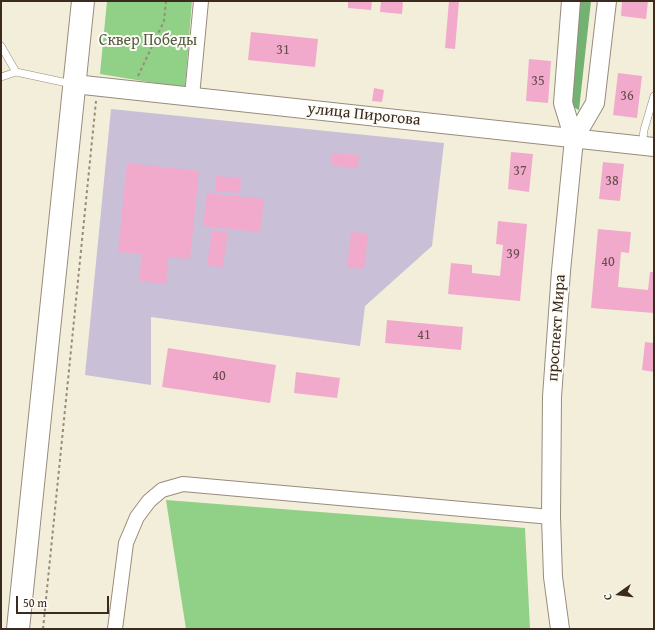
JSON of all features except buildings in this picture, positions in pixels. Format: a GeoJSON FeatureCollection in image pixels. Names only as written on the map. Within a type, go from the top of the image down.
{"type":"FeatureCollection","features":[{"type":"Feature","properties":{"kind":"main road"},"geometry":{"type":"LineString","coordinates":[[18,629],[82,1]]}},
{"type":"Feature","properties":{"kind":"street"},"geometry":{"type":"LineString","coordinates":[[192,96],[201,1]]}},
{"type":"Feature","properties":{"kind":"street","name":"проспект Мира"},"geometry":{"type":"LineString","coordinates":[[560,629],[553,577],[551,517],[552,397],[561,271],[574,139],[563,103],[571,1]]}},
{"type":"Feature","properties":{"kind":"street","name":"проспект Мира"},"geometry":{"type":"LineString","coordinates":[[574,139],[595,102],[606,1]]}},
{"type":"Feature","properties":{"kind":"street","name":"улица Пирогова"},"geometry":{"type":"LineString","coordinates":[[74,84],[648,146]]}},
{"type":"Feature","properties":{"kind":"street"},"geometry":{"type":"LineString","coordinates":[[115,629],[126,543],[137,517],[148,500],[162,490],[183,484],[551,517]]}},
{"type":"Feature","properties":{"kind":"lane"},"geometry":{"type":"LineString","coordinates":[[1,46],[16,72]]}},
{"type":"Feature","properties":{"kind":"lane"},"geometry":{"type":"LineString","coordinates":[[1,77],[16,72],[74,84]]}},
{"type":"Feature","properties":{"kind":"lane"},"geometry":{"type":"LineString","coordinates":[[648,146],[644,130],[654,96]]}},
{"type":"Feature","properties":{"kind":"path"},"geometry":{"type":"LineString","coordinates":[[136,80],[164,21],[166,1]]}},
{"type":"Feature","properties":{"kind":"path"},"geometry":{"type":"LineString","coordinates":[[43,629],[98,87]]}},
{"type":"Feature","properties":{"kind":"shaded area"},"geometry":{"type":"Polygon","coordinates":[[[111,109],[444,143],[432,246],[365,306],[360,346],[151,317],[151,385],[85,375],[111,109]]]}},
{"type":"Feature","properties":{"kind":"green space","name":"Сквер Победы"},"geometry":{"type":"Polygon","coordinates":[[[107,1],[192,1],[185,88],[100,74],[107,1]]]}},
{"type":"Feature","properties":{"kind":"green space"},"geometry":{"type":"Polygon","coordinates":[[[576,1],[591,1],[579,110],[567,104],[576,1]]]}},
{"type":"Feature","properties":{"kind":"green space"},"geometry":{"type":"Polygon","coordinates":[[[166,500],[525,528],[530,629],[186,629],[166,500]]]}}]}
